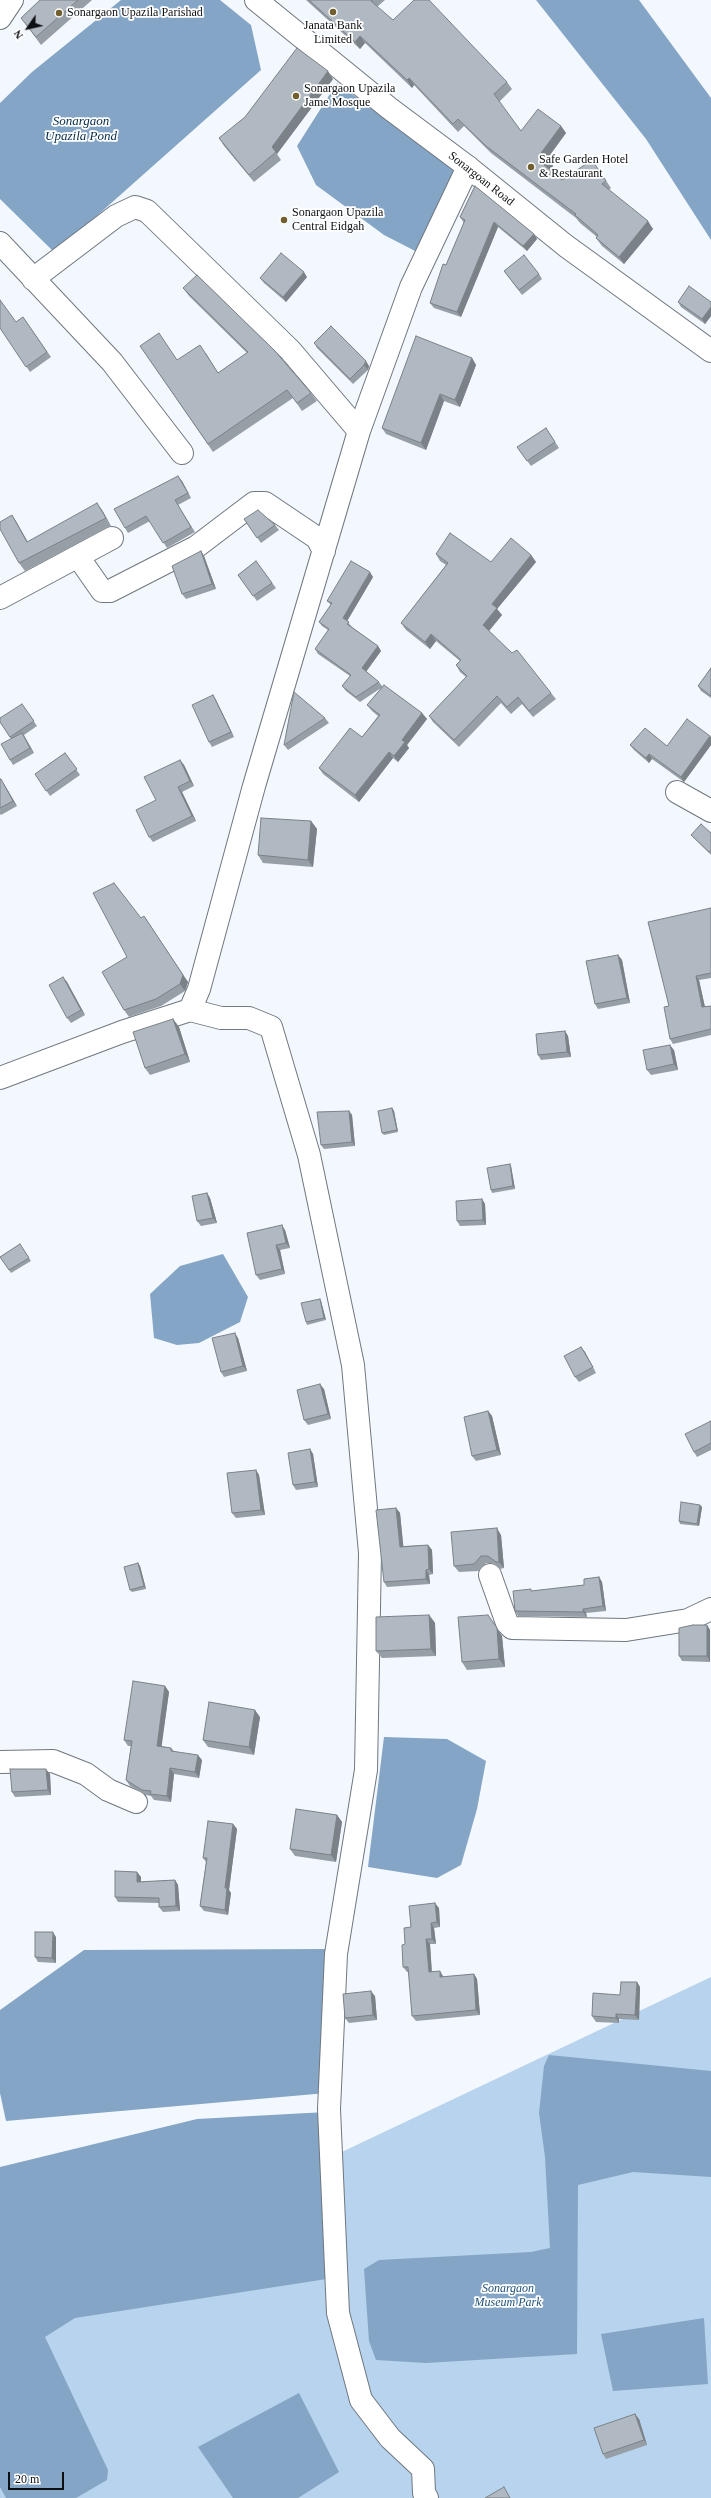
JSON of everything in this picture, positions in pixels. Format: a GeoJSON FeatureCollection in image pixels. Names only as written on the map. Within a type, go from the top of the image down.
{"type":"FeatureCollection","features":[{"type":"Feature","properties":{"kind":"street"},"geometry":{"type":"LineString","coordinates":[[0,18],[12,0]]}},
{"type":"Feature","properties":{"kind":"street","name":"Sonargoan Road"},"geometry":{"type":"LineString","coordinates":[[256,0],[389,108],[468,167],[566,246],[711,351]]}},
{"type":"Feature","properties":{"kind":"street"},"geometry":{"type":"LineString","coordinates":[[190,1010],[199,989],[254,786],[359,431],[411,287],[468,167]]}},
{"type":"Feature","properties":{"kind":"street"},"geometry":{"type":"LineString","coordinates":[[33,279],[116,216],[135,207],[147,211],[290,350],[359,431]]}},
{"type":"Feature","properties":{"kind":"street"},"geometry":{"type":"LineString","coordinates":[[0,244],[112,362],[182,453]]}},
{"type":"Feature","properties":{"kind":"street"},"geometry":{"type":"LineString","coordinates":[[79,558],[102,591],[110,591],[196,547],[254,503],[265,504],[317,538],[324,551]]}},
{"type":"Feature","properties":{"kind":"street"},"geometry":{"type":"LineString","coordinates":[[0,598],[79,558],[112,538]]}},
{"type":"Feature","properties":{"kind":"street"},"geometry":{"type":"LineString","coordinates":[[677,792],[711,811]]}},
{"type":"Feature","properties":{"kind":"street"},"geometry":{"type":"LineString","coordinates":[[0,1078],[122,1032],[190,1010],[221,1018],[249,1018],[270,1026],[309,1155],[353,1365],[370,1553],[366,1770],[336,1954],[329,2101],[338,2312],[360,2400],[390,2438],[422,2469],[424,2493],[426,2498]]}},
{"type":"Feature","properties":{"kind":"street"},"geometry":{"type":"LineString","coordinates":[[490,1575],[507,1623],[512,1628],[626,1630],[688,1620],[711,1610]]}},
{"type":"Feature","properties":{"kind":"street"},"geometry":{"type":"LineString","coordinates":[[0,1762],[52,1761],[86,1774],[108,1790],[136,1802]]}},
{"type":"Feature","properties":{"kind":"green space","name":"Sonargaon Museum Park"},"geometry":{"type":"Polygon","coordinates":[[[711,1977],[711,2498],[0,2498],[0,2314],[711,1977]]]}},
{"type":"Feature","properties":{"kind":"water","name":"Sonargaon Upazila Pond"},"geometry":{"type":"Polygon","coordinates":[[[121,0],[220,0],[251,25],[261,70],[55,253],[0,199],[0,103],[32,72],[121,0]]]}},
{"type":"Feature","properties":{"kind":"water"},"geometry":{"type":"Polygon","coordinates":[[[536,0],[639,0],[711,98],[711,240],[646,139],[536,0]]]}},
{"type":"Feature","properties":{"kind":"water"},"geometry":{"type":"Polygon","coordinates":[[[337,83],[463,175],[423,255],[384,235],[316,185],[297,146],[337,83]]]}},
{"type":"Feature","properties":{"kind":"water"},"geometry":{"type":"Polygon","coordinates":[[[223,1254],[248,1297],[240,1322],[199,1343],[177,1345],[154,1338],[150,1294],[180,1266],[223,1254]]]}},
{"type":"Feature","properties":{"kind":"water"},"geometry":{"type":"Polygon","coordinates":[[[384,1737],[447,1739],[486,1761],[477,1809],[461,1865],[437,1878],[368,1867],[384,1737]]]}},
{"type":"Feature","properties":{"kind":"water"},"geometry":{"type":"Polygon","coordinates":[[[328,1949],[327,2093],[6,2121],[0,2093],[0,2010],[84,1950],[328,1949]]]}},
{"type":"Feature","properties":{"kind":"water"},"geometry":{"type":"Polygon","coordinates":[[[549,2055],[711,2071],[711,2177],[633,2172],[578,2185],[577,2354],[426,2363],[376,2360],[369,2341],[364,2269],[379,2260],[531,2252],[550,2248],[545,2157],[539,2113],[544,2066],[549,2055]]]}},
{"type":"Feature","properties":{"kind":"water"},"geometry":{"type":"Polygon","coordinates":[[[326,2112],[333,2278],[75,2318],[45,2337],[108,2470],[107,2480],[76,2498],[6,2498],[0,2487],[0,2167],[197,2119],[326,2112]]]}},
{"type":"Feature","properties":{"kind":"water"},"geometry":{"type":"Polygon","coordinates":[[[704,2318],[708,2384],[613,2391],[601,2334],[704,2318]]]}},
{"type":"Feature","properties":{"kind":"water"},"geometry":{"type":"Polygon","coordinates":[[[299,2393],[339,2472],[298,2498],[233,2498],[198,2447],[299,2393]]]}},
{"type":"Feature","properties":{"kind":"building"},"geometry":{"type":"Polygon","coordinates":[[[40,0],[78,0],[36,37],[21,18],[40,0]]]}},
{"type":"Feature","properties":{"kind":"building"},"geometry":{"type":"Polygon","coordinates":[[[309,0],[372,0],[371,1],[393,20],[414,0],[429,0],[507,82],[494,94],[521,131],[538,109],[561,126],[541,153],[548,158],[543,164],[562,180],[592,160],[606,181],[602,184],[648,221],[619,257],[596,238],[598,235],[575,215],[576,214],[486,146],[458,119],[453,124],[409,78],[407,80],[360,36],[355,42],[309,0]]]}},
{"type":"Feature","properties":{"kind":"building"},"geometry":{"type":"Polygon","coordinates":[[[297,48],[328,71],[272,147],[276,152],[249,175],[219,138],[245,117],[297,48]]]}},
{"type":"Feature","properties":{"kind":"building"},"geometry":{"type":"Polygon","coordinates":[[[475,186],[534,234],[523,246],[494,222],[457,312],[430,303],[443,264],[446,265],[465,220],[460,217],[475,186]]]}},
{"type":"Feature","properties":{"kind":"building"},"geometry":{"type":"Polygon","coordinates":[[[281,253],[304,272],[283,297],[260,278],[281,253]]]}},
{"type":"Feature","properties":{"kind":"building"},"geometry":{"type":"Polygon","coordinates":[[[524,255],[539,274],[519,290],[504,271],[524,255]]]}},
{"type":"Feature","properties":{"kind":"building"},"geometry":{"type":"Polygon","coordinates":[[[197,275],[275,351],[311,393],[297,403],[287,390],[208,444],[140,346],[159,333],[177,360],[200,345],[218,373],[248,352],[183,288],[197,275]]]}},
{"type":"Feature","properties":{"kind":"building"},"geometry":{"type":"Polygon","coordinates":[[[689,286],[711,302],[711,307],[702,319],[678,302],[689,286]]]}},
{"type":"Feature","properties":{"kind":"building"},"geometry":{"type":"Polygon","coordinates":[[[0,300],[16,322],[23,317],[47,352],[26,367],[0,328],[0,300]]]}},
{"type":"Feature","properties":{"kind":"building"},"geometry":{"type":"Polygon","coordinates":[[[331,326],[366,361],[350,379],[314,343],[331,326]]]}},
{"type":"Feature","properties":{"kind":"building"},"geometry":{"type":"Polygon","coordinates":[[[416,336],[472,358],[455,400],[440,394],[421,443],[382,428],[416,336]]]}},
{"type":"Feature","properties":{"kind":"building"},"geometry":{"type":"Polygon","coordinates":[[[546,428],[555,442],[527,461],[517,447],[546,428]]]}},
{"type":"Feature","properties":{"kind":"building"},"geometry":{"type":"Polygon","coordinates":[[[178,476],[188,493],[175,500],[191,527],[163,543],[146,516],[125,528],[114,509],[178,476]]]}},
{"type":"Feature","properties":{"kind":"building"},"geometry":{"type":"Polygon","coordinates":[[[97,503],[106,518],[19,563],[0,529],[0,522],[12,515],[27,542],[97,503]]]}},
{"type":"Feature","properties":{"kind":"building"},"geometry":{"type":"Polygon","coordinates":[[[258,510],[275,525],[257,538],[244,519],[258,510]]]}},
{"type":"Feature","properties":{"kind":"building"},"geometry":{"type":"Polygon","coordinates":[[[450,533],[491,562],[511,538],[531,555],[492,604],[497,608],[483,625],[512,653],[517,650],[551,693],[529,711],[518,697],[507,707],[497,696],[454,740],[429,716],[467,676],[456,665],[461,660],[431,634],[425,642],[401,623],[448,563],[436,554],[450,533]]]}},
{"type":"Feature","properties":{"kind":"building"},"geometry":{"type":"Polygon","coordinates":[[[201,551],[212,584],[182,594],[172,566],[201,551]]]}},
{"type":"Feature","properties":{"kind":"building"},"geometry":{"type":"Polygon","coordinates":[[[256,561],[272,583],[253,596],[238,575],[256,561]]]}},
{"type":"Feature","properties":{"kind":"building"},"geometry":{"type":"Polygon","coordinates":[[[351,561],[370,572],[343,618],[349,622],[347,624],[378,646],[362,668],[379,682],[356,697],[342,686],[351,675],[315,649],[329,629],[319,622],[332,603],[327,601],[351,561]]]}},
{"type":"Feature","properties":{"kind":"building"},"geometry":{"type":"Polygon","coordinates":[[[711,668],[711,696],[698,686],[711,668]]]}},
{"type":"Feature","properties":{"kind":"building"},"geometry":{"type":"Polygon","coordinates":[[[384,685],[422,713],[402,740],[405,742],[394,756],[389,752],[355,795],[319,768],[350,728],[362,737],[380,715],[367,705],[384,685]]]}},
{"type":"Feature","properties":{"kind":"building"},"geometry":{"type":"Polygon","coordinates":[[[294,692],[325,718],[284,745],[294,692]]]}},
{"type":"Feature","properties":{"kind":"building"},"geometry":{"type":"Polygon","coordinates":[[[213,695],[231,732],[209,742],[192,705],[213,695]]]}},
{"type":"Feature","properties":{"kind":"building"},"geometry":{"type":"Polygon","coordinates":[[[22,704],[34,721],[10,737],[0,722],[0,718],[22,704]]]}},
{"type":"Feature","properties":{"kind":"building"},"geometry":{"type":"Polygon","coordinates":[[[687,719],[710,736],[681,777],[649,754],[646,758],[630,745],[645,728],[667,746],[687,719]]]}},
{"type":"Feature","properties":{"kind":"building"},"geometry":{"type":"Polygon","coordinates":[[[22,733],[30,748],[10,760],[1,744],[22,733]]]}},
{"type":"Feature","properties":{"kind":"building"},"geometry":{"type":"Polygon","coordinates":[[[65,753],[77,769],[46,791],[35,774],[65,753]]]}},
{"type":"Feature","properties":{"kind":"building"},"geometry":{"type":"Polygon","coordinates":[[[180,760],[190,781],[178,787],[192,816],[149,837],[136,810],[156,800],[144,777],[180,760]]]}},
{"type":"Feature","properties":{"kind":"building"},"geometry":{"type":"Polygon","coordinates":[[[0,779],[13,801],[0,808],[0,779]]]}},
{"type":"Feature","properties":{"kind":"building"},"geometry":{"type":"Polygon","coordinates":[[[261,818],[311,821],[308,860],[258,855],[261,818]]]}},
{"type":"Feature","properties":{"kind":"building"},"geometry":{"type":"Polygon","coordinates":[[[701,824],[711,833],[711,851],[709,852],[691,835],[701,824]]]}},
{"type":"Feature","properties":{"kind":"building"},"geometry":{"type":"Polygon","coordinates":[[[114,883],[141,918],[144,916],[183,975],[180,984],[156,999],[124,1010],[102,972],[127,957],[93,893],[114,883]]]}},
{"type":"Feature","properties":{"kind":"building"},"geometry":{"type":"Polygon","coordinates":[[[711,908],[711,973],[696,976],[702,1007],[711,1006],[711,1029],[670,1039],[664,1007],[669,1006],[648,922],[711,908]]]}},
{"type":"Feature","properties":{"kind":"building"},"geometry":{"type":"Polygon","coordinates":[[[618,955],[627,998],[595,1004],[586,961],[618,955]]]}},
{"type":"Feature","properties":{"kind":"building"},"geometry":{"type":"Polygon","coordinates":[[[63,977],[81,1010],[67,1018],[49,985],[63,977]]]}},
{"type":"Feature","properties":{"kind":"building"},"geometry":{"type":"Polygon","coordinates":[[[173,1019],[185,1054],[145,1068],[133,1032],[173,1019]]]}},
{"type":"Feature","properties":{"kind":"building"},"geometry":{"type":"Polygon","coordinates":[[[565,1031],[567,1052],[538,1055],[536,1034],[565,1031]]]}},
{"type":"Feature","properties":{"kind":"building"},"geometry":{"type":"Polygon","coordinates":[[[670,1045],[674,1064],[647,1070],[643,1050],[670,1045]]]}},
{"type":"Feature","properties":{"kind":"building"},"geometry":{"type":"Polygon","coordinates":[[[392,1108],[397,1130],[382,1133],[378,1111],[392,1108]]]}},
{"type":"Feature","properties":{"kind":"building"},"geometry":{"type":"Polygon","coordinates":[[[349,1111],[352,1142],[321,1145],[317,1112],[349,1111]]]}},
{"type":"Feature","properties":{"kind":"building"},"geometry":{"type":"Polygon","coordinates":[[[510,1164],[513,1186],[491,1190],[487,1168],[510,1164]]]}},
{"type":"Feature","properties":{"kind":"building"},"geometry":{"type":"Polygon","coordinates":[[[207,1193],[213,1218],[197,1221],[192,1196],[207,1193]]]}},
{"type":"Feature","properties":{"kind":"building"},"geometry":{"type":"Polygon","coordinates":[[[482,1199],[483,1220],[457,1221],[456,1201],[482,1199]]]}},
{"type":"Feature","properties":{"kind":"building"},"geometry":{"type":"Polygon","coordinates":[[[282,1225],[286,1243],[276,1245],[282,1269],[256,1275],[247,1233],[282,1225]]]}},
{"type":"Feature","properties":{"kind":"building"},"geometry":{"type":"Polygon","coordinates":[[[20,1244],[29,1258],[9,1270],[0,1257],[20,1244]]]}},
{"type":"Feature","properties":{"kind":"building"},"geometry":{"type":"Polygon","coordinates":[[[320,1299],[324,1318],[306,1322],[301,1303],[320,1299]]]}},
{"type":"Feature","properties":{"kind":"building"},"geometry":{"type":"Polygon","coordinates":[[[235,1333],[243,1366],[221,1372],[212,1338],[235,1333]]]}},
{"type":"Feature","properties":{"kind":"building"},"geometry":{"type":"Polygon","coordinates":[[[581,1347],[593,1367],[575,1377],[564,1356],[581,1347]]]}},
{"type":"Feature","properties":{"kind":"building"},"geometry":{"type":"Polygon","coordinates":[[[320,1384],[328,1414],[304,1420],[297,1390],[320,1384]]]}},
{"type":"Feature","properties":{"kind":"building"},"geometry":{"type":"Polygon","coordinates":[[[488,1411],[497,1450],[472,1456],[464,1417],[488,1411]]]}},
{"type":"Feature","properties":{"kind":"building"},"geometry":{"type":"Polygon","coordinates":[[[711,1421],[711,1443],[694,1452],[685,1434],[711,1421]]]}},
{"type":"Feature","properties":{"kind":"building"},"geometry":{"type":"Polygon","coordinates":[[[310,1449],[315,1482],[293,1485],[288,1453],[310,1449]]]}},
{"type":"Feature","properties":{"kind":"building"},"geometry":{"type":"Polygon","coordinates":[[[256,1470],[261,1510],[232,1513],[227,1473],[256,1470]]]}},
{"type":"Feature","properties":{"kind":"building"},"geometry":{"type":"Polygon","coordinates":[[[681,1502],[700,1505],[697,1524],[679,1521],[681,1502]]]}},
{"type":"Feature","properties":{"kind":"building"},"geometry":{"type":"Polygon","coordinates":[[[396,1508],[400,1547],[428,1545],[429,1569],[426,1570],[426,1579],[384,1582],[376,1510],[396,1508]]]}},
{"type":"Feature","properties":{"kind":"building"},"geometry":{"type":"Polygon","coordinates":[[[497,1528],[499,1562],[496,1562],[488,1556],[481,1556],[474,1564],[454,1566],[451,1532],[497,1528]]]}},
{"type":"Feature","properties":{"kind":"building"},"geometry":{"type":"Polygon","coordinates":[[[138,1563],[144,1586],[130,1590],[124,1567],[138,1563]]]}},
{"type":"Feature","properties":{"kind":"building"},"geometry":{"type":"Polygon","coordinates":[[[599,1577],[603,1606],[583,1609],[583,1612],[515,1611],[513,1591],[531,1589],[531,1591],[584,1585],[584,1579],[599,1577]]]}},
{"type":"Feature","properties":{"kind":"building"},"geometry":{"type":"Polygon","coordinates":[[[429,1615],[431,1649],[376,1651],[376,1617],[429,1615]]]}},
{"type":"Feature","properties":{"kind":"building"},"geometry":{"type":"Polygon","coordinates":[[[488,1615],[497,1628],[499,1659],[462,1662],[458,1617],[488,1615]]]}},
{"type":"Feature","properties":{"kind":"building"},"geometry":{"type":"Polygon","coordinates":[[[693,1625],[707,1625],[707,1656],[679,1656],[679,1628],[693,1625]]]}},
{"type":"Feature","properties":{"kind":"building"},"geometry":{"type":"Polygon","coordinates":[[[133,1681],[165,1686],[157,1746],[171,1748],[171,1751],[198,1755],[195,1772],[170,1768],[167,1796],[150,1794],[151,1791],[142,1790],[126,1780],[132,1741],[124,1740],[133,1681]]]}},
{"type":"Feature","properties":{"kind":"building"},"geometry":{"type":"Polygon","coordinates":[[[209,1702],[255,1710],[249,1747],[203,1740],[209,1702]]]}},
{"type":"Feature","properties":{"kind":"building"},"geometry":{"type":"Polygon","coordinates":[[[10,1769],[46,1769],[48,1790],[12,1792],[10,1769]]]}},
{"type":"Feature","properties":{"kind":"building"},"geometry":{"type":"Polygon","coordinates":[[[296,1809],[337,1815],[331,1855],[290,1849],[296,1809]]]}},
{"type":"Feature","properties":{"kind":"building"},"geometry":{"type":"Polygon","coordinates":[[[208,1821],[233,1824],[225,1888],[227,1888],[225,1910],[200,1906],[207,1858],[203,1858],[208,1821]]]}},
{"type":"Feature","properties":{"kind":"building"},"geometry":{"type":"Polygon","coordinates":[[[115,1871],[137,1872],[137,1882],[175,1880],[176,1906],[159,1907],[159,1898],[115,1897],[115,1871]]]}},
{"type":"Feature","properties":{"kind":"building"},"geometry":{"type":"Polygon","coordinates":[[[435,1903],[437,1922],[431,1923],[432,1939],[426,1939],[429,1972],[440,1971],[440,1977],[474,1974],[476,2010],[412,2016],[408,1967],[403,1967],[402,1945],[405,1944],[404,1928],[411,1927],[409,1906],[435,1903]]]}},
{"type":"Feature","properties":{"kind":"building"},"geometry":{"type":"Polygon","coordinates":[[[35,1932],[53,1932],[52,1958],[35,1957],[35,1932]]]}},
{"type":"Feature","properties":{"kind":"building"},"geometry":{"type":"Polygon","coordinates":[[[621,1982],[637,1982],[635,2015],[616,2014],[616,2018],[592,2016],[593,1993],[620,1995],[621,1982]]]}},
{"type":"Feature","properties":{"kind":"building"},"geometry":{"type":"Polygon","coordinates":[[[371,1991],[373,2015],[345,2018],[343,1994],[371,1991]]]}},
{"type":"Feature","properties":{"kind":"building"},"geometry":{"type":"Polygon","coordinates":[[[635,2414],[644,2440],[603,2454],[594,2428],[635,2414]]]}},
{"type":"Feature","properties":{"kind":"building"},"geometry":{"type":"Polygon","coordinates":[[[504,2487],[510,2498],[485,2498],[504,2487]]]}},
{"type":"Feature","properties":{"kind":"place","name":"Janata Bank Limited"},"geometry":{"type":"Point","coordinates":[333,12]}},
{"type":"Feature","properties":{"kind":"place","name":"Sonargaon Upazila Parishad"},"geometry":{"type":"Point","coordinates":[59,13]}},
{"type":"Feature","properties":{"kind":"place","name":"Sonargaon Upazila Jame Mosque"},"geometry":{"type":"Point","coordinates":[296,96]}},
{"type":"Feature","properties":{"kind":"place","name":"Safe Garden Hotel & Restaurant"},"geometry":{"type":"Point","coordinates":[531,167]}},
{"type":"Feature","properties":{"kind":"place","name":"Sonargaon Upazila Central Eidgah"},"geometry":{"type":"Point","coordinates":[284,220]}}]}
